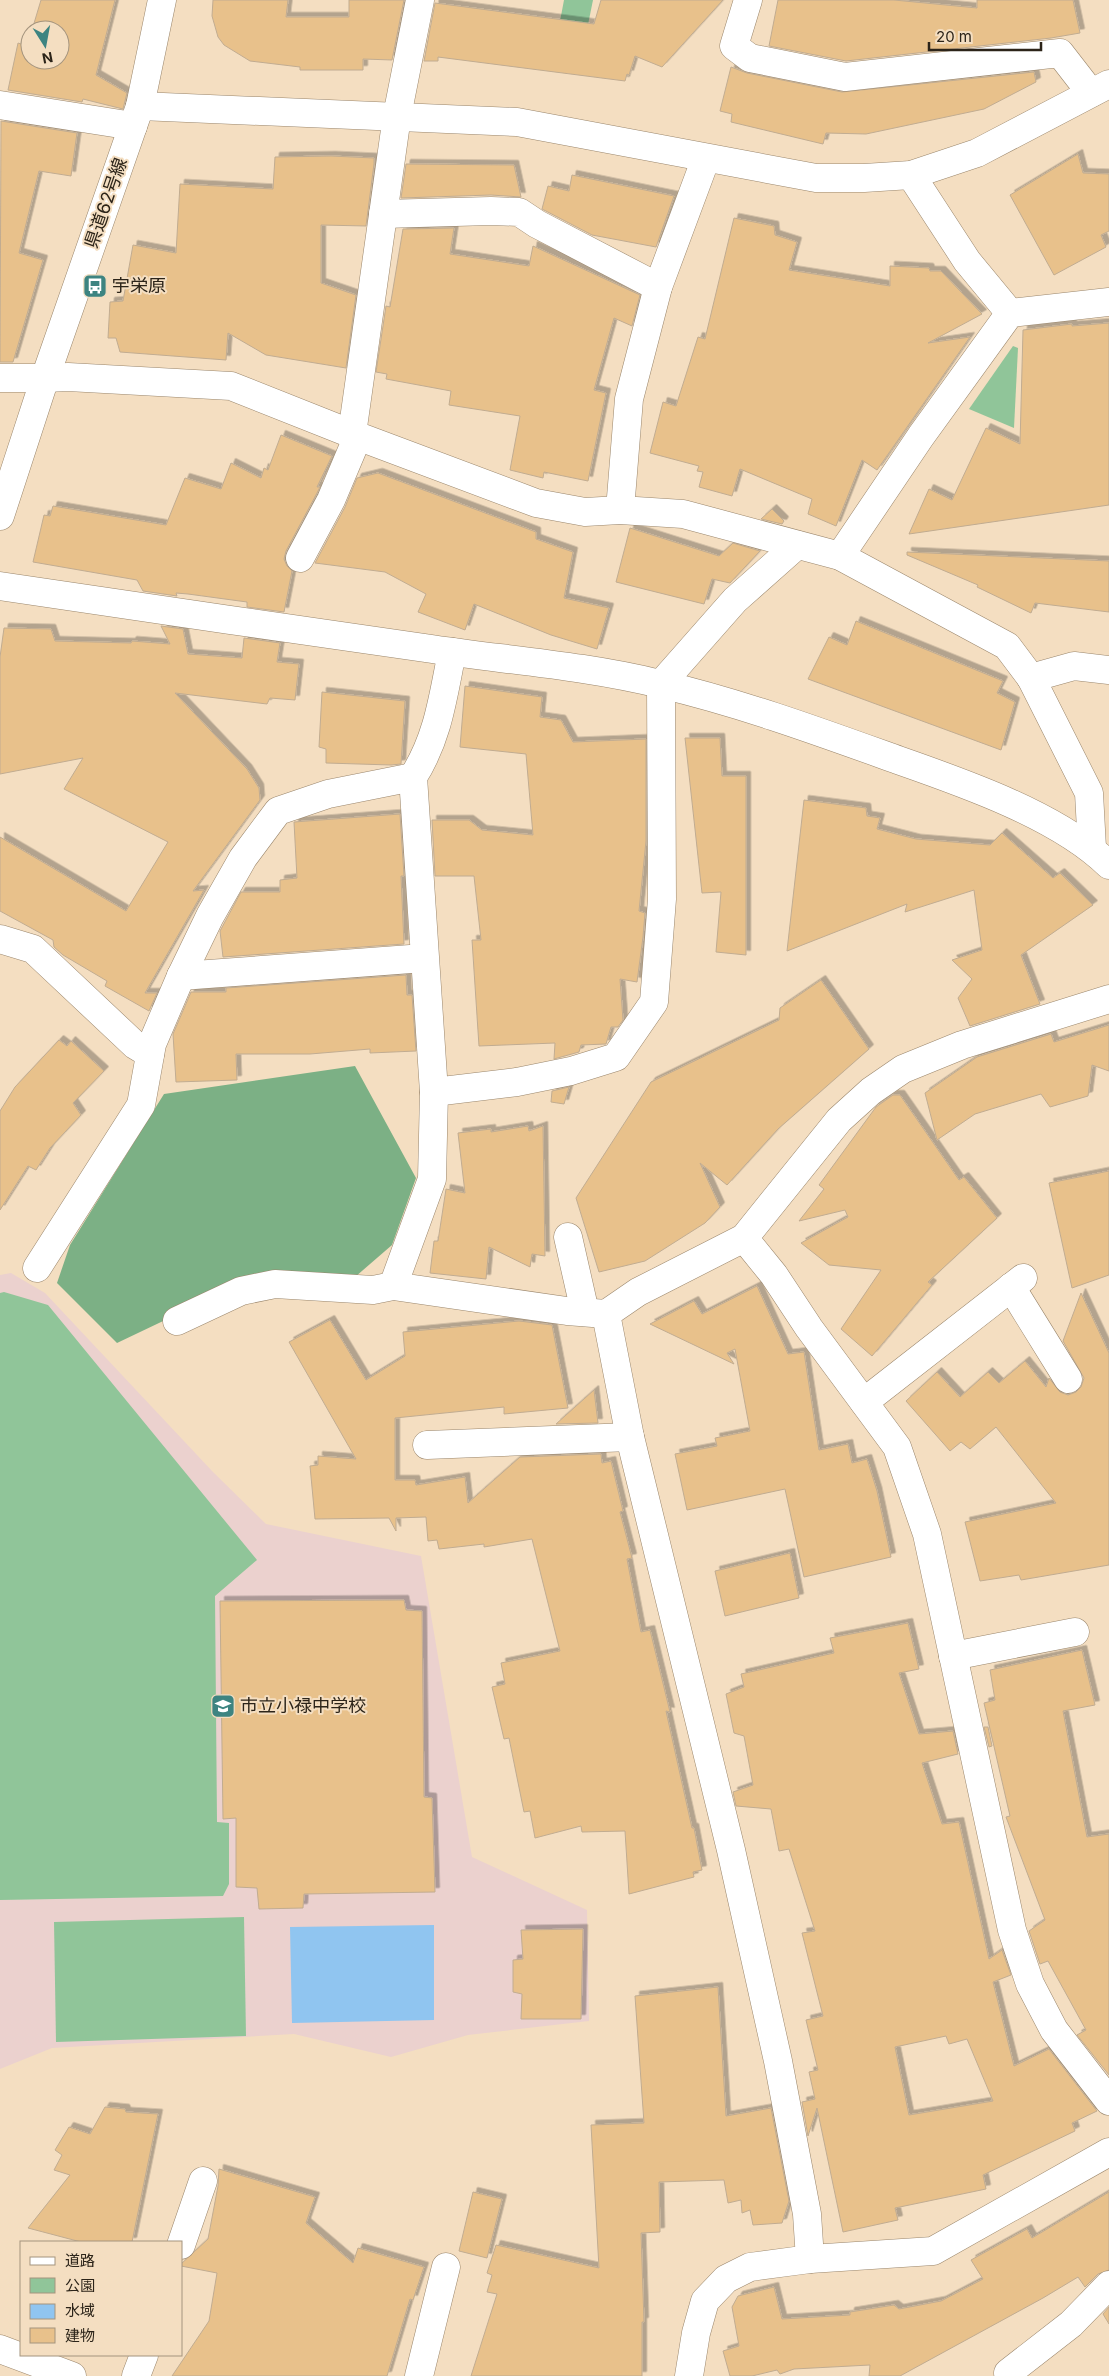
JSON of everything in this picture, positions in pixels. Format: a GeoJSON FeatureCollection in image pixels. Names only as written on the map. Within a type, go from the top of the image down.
{"type":"FeatureCollection","features":[{"type":"Feature","properties":{"kind":"street","name":"県道62号線"},"geometry":{"type":"LineString","coordinates":[[0,516],[45,378],[136,116],[162,0]]}},
{"type":"Feature","properties":{"kind":"street"},"geometry":{"type":"LineString","coordinates":[[300,558],[330,500],[355,435],[397,116],[420,0]]}},
{"type":"Feature","properties":{"kind":"street"},"geometry":{"type":"LineString","coordinates":[[0,105],[136,116],[397,116],[517,122],[816,178],[864,178],[912,175],[977,153],[1100,89],[1060,53],[845,77],[750,58],[734,46],[748,0]]}},
{"type":"Feature","properties":{"kind":"street"},"geometry":{"type":"LineString","coordinates":[[620,510],[629,399],[658,287],[706,158]]}},
{"type":"Feature","properties":{"kind":"street"},"geometry":{"type":"LineString","coordinates":[[912,175],[967,261],[1010,313]]}},
{"type":"Feature","properties":{"kind":"street"},"geometry":{"type":"LineString","coordinates":[[383,214],[519,212],[537,224],[658,287]]}},
{"type":"Feature","properties":{"kind":"street"},"geometry":{"type":"LineString","coordinates":[[840,556],[921,436],[1010,313],[1109,302]]}},
{"type":"Feature","properties":{"kind":"street"},"geometry":{"type":"LineString","coordinates":[[0,378],[68,376],[231,386],[536,503],[584,512],[620,510],[683,514],[840,556],[1007,646],[1031,678],[1089,793],[1100,857]]}},
{"type":"Feature","properties":{"kind":"street"},"geometry":{"type":"LineString","coordinates":[[434,1092],[517,1082],[571,1071],[616,1057],[654,1002],[662,899],[661,684],[735,600],[797,545]]}},
{"type":"Feature","properties":{"kind":"street"},"geometry":{"type":"LineString","coordinates":[[0,586],[452,652],[584,668],[661,684],[797,724],[934,772],[1026,811],[1100,857]]}},
{"type":"Feature","properties":{"kind":"street"},"geometry":{"type":"LineString","coordinates":[[392,1286],[432,1179],[434,1092],[413,777],[434,738],[452,652]]}},
{"type":"Feature","properties":{"kind":"street"},"geometry":{"type":"LineString","coordinates":[[1031,678],[1074,666],[1109,670]]}},
{"type":"Feature","properties":{"kind":"street"},"geometry":{"type":"LineString","coordinates":[[37,1268],[141,1105],[152,1044],[181,976],[210,916],[243,858],[278,811],[328,794],[413,777]]}},
{"type":"Feature","properties":{"kind":"street"},"geometry":{"type":"LineString","coordinates":[[0,939],[33,949],[135,1045],[150,1054]]}},
{"type":"Feature","properties":{"kind":"street"},"geometry":{"type":"LineString","coordinates":[[181,976],[424,958]]}},
{"type":"Feature","properties":{"kind":"street"},"geometry":{"type":"LineString","coordinates":[[176,1322],[241,1291],[275,1284],[373,1290],[392,1286],[596,1313],[744,1238],[840,1120],[871,1091],[903,1069],[962,1045],[1109,999]]}},
{"type":"Feature","properties":{"kind":"street"},"geometry":{"type":"LineString","coordinates":[[568,1237],[596,1313],[630,1437],[740,1888],[778,2061],[807,2214],[810,2259]]}},
{"type":"Feature","properties":{"kind":"street"},"geometry":{"type":"LineString","coordinates":[[744,1238],[774,1275],[897,1447],[927,1534],[1012,1930],[1030,1984],[1054,2030],[1109,2101]]}},
{"type":"Feature","properties":{"kind":"street"},"geometry":{"type":"LineString","coordinates":[[864,1402],[1017,1282],[1068,1379]]}},
{"type":"Feature","properties":{"kind":"street"},"geometry":{"type":"LineString","coordinates":[[427,1445],[630,1437]]}},
{"type":"Feature","properties":{"kind":"street"},"geometry":{"type":"LineString","coordinates":[[953,1656],[1074,1632]]}},
{"type":"Feature","properties":{"kind":"street"},"geometry":{"type":"LineString","coordinates":[[690,2376],[696,2333],[705,2301],[726,2279],[750,2267],[810,2259],[933,2251],[1109,2152]]}},
{"type":"Feature","properties":{"kind":"street"},"geometry":{"type":"LineString","coordinates":[[182,2243],[203,2181]]}},
{"type":"Feature","properties":{"kind":"street"},"geometry":{"type":"LineString","coordinates":[[419,2376],[446,2267]]}},
{"type":"Feature","properties":{"kind":"street"},"geometry":{"type":"LineString","coordinates":[[1009,2376],[1008,2373],[1071,2324],[1109,2285]]}},
{"type":"Feature","properties":{"kind":"street"},"geometry":{"type":"LineString","coordinates":[[0,2349],[21,2367],[72,2376]]}},
{"type":"Feature","properties":{"kind":"street"},"geometry":{"type":"LineString","coordinates":[[136,2376],[144,2356]]}},
{"type":"Feature","properties":{"kind":"shaded area","name":"市立小禄中学校"},"geometry":{"type":"Polygon","coordinates":[[[11,1273],[45,1293],[213,1472],[266,1524],[421,1556],[472,1857],[587,1910],[589,2021],[468,2035],[391,2057],[294,2034],[52,2048],[0,2069],[0,1275],[11,1273]]]}},
{"type":"Feature","properties":{"kind":"green space"},"geometry":{"type":"Polygon","coordinates":[[[564,0],[593,0],[580,64],[553,58],[564,0]]]}},
{"type":"Feature","properties":{"kind":"green space"},"geometry":{"type":"Polygon","coordinates":[[[1013,346],[1018,348],[1014,428],[969,409],[1013,346]]]}},
{"type":"Feature","properties":{"kind":"green space"},"geometry":{"type":"Polygon","coordinates":[[[355,1066],[416,1178],[392,1245],[355,1277],[266,1272],[117,1343],[57,1283],[70,1245],[164,1094],[355,1066]]]}},
{"type":"Feature","properties":{"kind":"green space"},"geometry":{"type":"Polygon","coordinates":[[[4,1292],[48,1305],[257,1560],[215,1596],[217,1822],[229,1823],[229,1884],[223,1896],[0,1900],[0,1293],[4,1292]]]}},
{"type":"Feature","properties":{"kind":"green space"},"geometry":{"type":"Polygon","coordinates":[[[244,1917],[246,2036],[56,2042],[54,1922],[244,1917]]]}},
{"type":"Feature","properties":{"kind":"water"},"geometry":{"type":"Polygon","coordinates":[[[434,1925],[434,2020],[292,2023],[290,1927],[434,1925]]]}},
{"type":"Feature","properties":{"kind":"building"},"geometry":{"type":"Polygon","coordinates":[[[41,0],[115,0],[96,75],[127,93],[123,109],[83,99],[82,102],[8,90],[18,43],[20,44],[20,70],[70,70],[70,20],[35,20],[41,0]]]}},
{"type":"Feature","properties":{"kind":"building"},"geometry":{"type":"Polygon","coordinates":[[[213,0],[288,0],[286,17],[349,17],[349,0],[404,0],[392,60],[363,59],[363,70],[300,70],[300,67],[250,61],[224,45],[218,37],[212,16],[213,0]]]}},
{"type":"Feature","properties":{"kind":"building"},"geometry":{"type":"Polygon","coordinates":[[[601,0],[723,0],[662,67],[635,56],[625,81],[438,57],[438,61],[424,61],[435,3],[594,24],[601,0]]]}},
{"type":"Feature","properties":{"kind":"building"},"geometry":{"type":"Polygon","coordinates":[[[778,0],[894,0],[977,8],[977,0],[1073,0],[1080,33],[1051,38],[846,61],[769,46],[778,0]]]}},
{"type":"Feature","properties":{"kind":"building"},"geometry":{"type":"Polygon","coordinates":[[[731,67],[747,73],[842,92],[1034,72],[1036,82],[984,109],[866,134],[826,133],[823,144],[731,122],[732,114],[720,111],[731,67]]]}},
{"type":"Feature","properties":{"kind":"building"},"geometry":{"type":"Polygon","coordinates":[[[1,121],[77,133],[71,176],[39,171],[19,253],[43,260],[13,362],[0,362],[1,121]]]}},
{"type":"Feature","properties":{"kind":"building"},"geometry":{"type":"Polygon","coordinates":[[[1078,154],[1083,173],[1109,174],[1109,231],[1101,235],[1106,247],[1054,275],[1010,195],[1078,154]]]}},
{"type":"Feature","properties":{"kind":"building"},"geometry":{"type":"Polygon","coordinates":[[[331,156],[374,158],[366,226],[321,225],[321,283],[356,295],[346,368],[266,355],[228,333],[226,360],[120,352],[116,338],[108,338],[110,302],[123,301],[133,245],[176,253],[180,184],[273,189],[275,157],[331,156]]]}},
{"type":"Feature","properties":{"kind":"building"},"geometry":{"type":"Polygon","coordinates":[[[406,164],[514,165],[521,197],[491,195],[401,198],[406,164]]]}},
{"type":"Feature","properties":{"kind":"building"},"geometry":{"type":"Polygon","coordinates":[[[572,175],[674,196],[656,247],[592,235],[542,209],[548,186],[569,191],[572,175]]]}},
{"type":"Feature","properties":{"kind":"building"},"geometry":{"type":"Polygon","coordinates":[[[734,218],[774,226],[775,235],[797,242],[789,270],[890,286],[890,266],[929,268],[930,271],[941,271],[982,314],[928,343],[970,337],[877,470],[862,460],[836,526],[808,514],[812,499],[740,469],[732,496],[699,487],[703,472],[697,471],[699,466],[650,453],[663,402],[676,406],[698,337],[705,339],[734,218]]]}},
{"type":"Feature","properties":{"kind":"building"},"geometry":{"type":"Polygon","coordinates":[[[454,228],[450,254],[529,266],[533,246],[640,295],[632,326],[614,318],[594,390],[606,393],[588,481],[544,472],[543,478],[510,470],[520,416],[449,405],[451,391],[386,379],[387,374],[376,372],[386,306],[390,307],[403,229],[454,228]]]}},
{"type":"Feature","properties":{"kind":"building"},"geometry":{"type":"Polygon","coordinates":[[[1109,323],[1109,505],[909,534],[929,489],[952,500],[986,428],[1020,444],[1023,330],[1072,324],[1072,326],[1109,323]]]}},
{"type":"Feature","properties":{"kind":"building"},"geometry":{"type":"Polygon","coordinates":[[[281,435],[332,456],[317,487],[320,487],[286,551],[284,559],[292,571],[284,612],[247,607],[247,602],[188,594],[176,593],[177,596],[143,591],[137,580],[33,562],[44,515],[50,516],[53,506],[166,525],[185,478],[221,489],[231,463],[261,478],[264,468],[268,470],[281,435]]]}},
{"type":"Feature","properties":{"kind":"building"},"geometry":{"type":"Polygon","coordinates":[[[378,473],[536,532],[536,539],[573,552],[564,598],[609,608],[597,649],[551,635],[474,604],[465,630],[418,612],[426,594],[385,572],[315,563],[345,507],[357,478],[378,473]]]}},
{"type":"Feature","properties":{"kind":"building"},"geometry":{"type":"Polygon","coordinates":[[[772,509],[784,521],[782,524],[761,519],[772,509]]]}},
{"type":"Feature","properties":{"kind":"building"},"geometry":{"type":"Polygon","coordinates":[[[630,528],[719,556],[733,543],[760,551],[730,583],[712,579],[704,604],[616,582],[630,528]]]}},
{"type":"Feature","properties":{"kind":"building"},"geometry":{"type":"Polygon","coordinates":[[[907,552],[1109,561],[1109,612],[1035,603],[1031,613],[977,587],[978,585],[907,555],[907,552]]]}},
{"type":"Feature","properties":{"kind":"building"},"geometry":{"type":"Polygon","coordinates":[[[856,621],[1003,681],[997,693],[1015,702],[1001,750],[808,679],[829,637],[847,645],[856,621]]]}},
{"type":"Feature","properties":{"kind":"building"},"geometry":{"type":"Polygon","coordinates":[[[161,626],[183,629],[188,654],[242,658],[244,638],[280,643],[277,662],[299,664],[295,700],[270,698],[267,704],[175,693],[247,769],[259,788],[260,800],[193,891],[204,890],[145,993],[157,993],[149,1011],[105,986],[107,981],[63,955],[54,947],[53,940],[0,911],[0,837],[126,911],[168,842],[64,789],[83,758],[0,774],[0,657],[4,628],[51,629],[55,641],[131,643],[132,641],[170,644],[161,626]]]}},
{"type":"Feature","properties":{"kind":"building"},"geometry":{"type":"Polygon","coordinates":[[[465,686],[542,697],[540,717],[561,720],[573,742],[646,739],[646,841],[639,911],[645,913],[643,937],[637,982],[620,979],[623,1020],[618,1027],[611,1027],[606,1044],[581,1045],[579,1052],[554,1059],[555,1043],[479,1046],[472,940],[481,940],[474,876],[435,876],[432,820],[469,820],[482,830],[533,835],[526,754],[460,747],[465,686]]]}},
{"type":"Feature","properties":{"kind":"building"},"geometry":{"type":"Polygon","coordinates":[[[322,692],[405,701],[401,764],[326,763],[326,749],[319,747],[322,692]]]}},
{"type":"Feature","properties":{"kind":"building"},"geometry":{"type":"Polygon","coordinates":[[[685,738],[720,738],[722,776],[746,776],[746,955],[716,952],[721,892],[702,893],[685,738]]]}},
{"type":"Feature","properties":{"kind":"building"},"geometry":{"type":"Polygon","coordinates":[[[804,800],[866,808],[867,816],[880,818],[877,829],[916,839],[990,845],[1002,833],[1053,878],[1060,873],[1093,905],[1021,955],[1040,1004],[970,1026],[958,998],[972,979],[952,960],[982,950],[974,890],[905,912],[907,904],[787,951],[804,800]]]}},
{"type":"Feature","properties":{"kind":"building"},"geometry":{"type":"Polygon","coordinates":[[[400,814],[404,876],[401,876],[404,944],[223,957],[220,931],[241,892],[280,892],[280,880],[297,878],[294,822],[400,814]]]}},
{"type":"Feature","properties":{"kind":"building"},"geometry":{"type":"Polygon","coordinates":[[[406,975],[407,995],[412,995],[416,1051],[370,1053],[370,1049],[310,1054],[236,1054],[237,1080],[176,1082],[173,1034],[191,992],[226,992],[226,988],[406,975]]]}},
{"type":"Feature","properties":{"kind":"building"},"geometry":{"type":"Polygon","coordinates":[[[821,980],[869,1049],[778,1129],[727,1185],[700,1163],[720,1207],[705,1223],[645,1261],[599,1272],[576,1198],[651,1082],[779,1020],[780,1008],[821,980]]]}},
{"type":"Feature","properties":{"kind":"building"},"geometry":{"type":"Polygon","coordinates":[[[1109,1025],[1109,1071],[1092,1065],[1088,1096],[1050,1107],[1041,1094],[975,1114],[937,1140],[925,1093],[977,1057],[1051,1034],[1054,1042],[1109,1025]]]}},
{"type":"Feature","properties":{"kind":"building"},"geometry":{"type":"Polygon","coordinates":[[[59,1040],[67,1046],[71,1041],[104,1071],[73,1103],[81,1115],[50,1148],[36,1170],[28,1166],[0,1210],[0,1111],[15,1087],[59,1040]]]}},
{"type":"Feature","properties":{"kind":"building"},"geometry":{"type":"Polygon","coordinates":[[[569,1087],[564,1104],[551,1102],[552,1091],[569,1087]]]}},
{"type":"Feature","properties":{"kind":"building"},"geometry":{"type":"Polygon","coordinates":[[[893,1095],[900,1095],[959,1180],[964,1177],[997,1218],[928,1282],[932,1285],[872,1356],[841,1329],[881,1270],[829,1265],[801,1243],[848,1217],[845,1210],[799,1221],[824,1189],[819,1185],[876,1107],[893,1095]]]}},
{"type":"Feature","properties":{"kind":"building"},"geometry":{"type":"Polygon","coordinates":[[[528,1126],[529,1131],[543,1126],[545,1256],[532,1254],[530,1267],[489,1247],[486,1279],[430,1273],[434,1241],[438,1241],[446,1189],[465,1193],[458,1133],[491,1129],[491,1132],[528,1126]]]}},
{"type":"Feature","properties":{"kind":"building"},"geometry":{"type":"Polygon","coordinates":[[[1109,1171],[1109,1275],[1072,1288],[1049,1183],[1109,1171]]]}},
{"type":"Feature","properties":{"kind":"building"},"geometry":{"type":"Polygon","coordinates":[[[757,1286],[788,1354],[804,1352],[819,1450],[848,1444],[852,1463],[867,1459],[877,1491],[891,1557],[804,1577],[785,1489],[687,1510],[675,1454],[717,1446],[715,1438],[750,1431],[735,1349],[727,1353],[734,1364],[650,1324],[694,1301],[702,1314],[757,1286]]]}},
{"type":"Feature","properties":{"kind":"building"},"geometry":{"type":"Polygon","coordinates":[[[1081,1293],[1109,1353],[1109,1565],[1021,1580],[1019,1575],[980,1581],[965,1522],[1056,1503],[996,1427],[970,1449],[961,1442],[950,1451],[906,1401],[937,1372],[960,1397],[988,1372],[999,1383],[1025,1361],[1046,1387],[1049,1378],[1060,1392],[1068,1395],[1076,1392],[1081,1387],[1084,1378],[1063,1341],[1081,1293]]]}},
{"type":"Feature","properties":{"kind":"building"},"geometry":{"type":"Polygon","coordinates":[[[330,1320],[366,1380],[405,1356],[403,1332],[519,1321],[552,1325],[568,1408],[504,1414],[504,1407],[395,1418],[395,1480],[415,1480],[416,1485],[465,1477],[468,1503],[520,1457],[601,1454],[602,1463],[611,1461],[623,1511],[620,1512],[632,1558],[627,1559],[641,1632],[650,1630],[670,1712],[666,1711],[692,1828],[694,1828],[702,1870],[693,1872],[694,1877],[629,1894],[625,1831],[582,1832],[581,1826],[535,1838],[530,1811],[524,1812],[509,1738],[504,1739],[492,1687],[505,1684],[501,1663],[560,1651],[532,1539],[484,1547],[484,1544],[439,1549],[437,1540],[428,1541],[426,1517],[396,1518],[396,1531],[389,1518],[315,1519],[310,1466],[318,1465],[318,1456],[356,1459],[289,1342],[330,1320]]]}},
{"type":"Feature","properties":{"kind":"building"},"geometry":{"type":"Polygon","coordinates":[[[594,1390],[598,1423],[556,1424],[594,1390]]]}},
{"type":"Feature","properties":{"kind":"building"},"geometry":{"type":"Polygon","coordinates":[[[790,1553],[799,1598],[725,1616],[715,1571],[790,1553]]]}},
{"type":"Feature","properties":{"kind":"building"},"geometry":{"type":"Polygon","coordinates":[[[404,1600],[406,1610],[422,1611],[424,1797],[432,1798],[435,1892],[304,1894],[303,1908],[259,1909],[257,1888],[236,1887],[236,1818],[223,1819],[220,1601],[404,1600]]]}},
{"type":"Feature","properties":{"kind":"building"},"geometry":{"type":"Polygon","coordinates":[[[908,1623],[919,1669],[899,1673],[919,1734],[953,1731],[958,1754],[922,1763],[942,1824],[959,1822],[989,1959],[1002,1950],[1011,1975],[993,1982],[1014,2066],[1049,2049],[1097,2111],[1072,2123],[1075,2131],[983,2175],[986,2189],[895,2208],[898,2220],[843,2232],[817,2108],[808,2136],[802,2102],[815,2099],[809,2072],[818,2070],[806,2020],[823,2016],[802,1933],[815,1931],[789,1849],[779,1851],[771,1809],[736,1806],[733,1792],[753,1785],[744,1736],[734,1733],[726,1694],[744,1687],[741,1674],[834,1653],[830,1638],[908,1623]],[[946,2036],[895,2047],[909,2115],[993,2101],[967,2039],[949,2044],[946,2036]]]}},
{"type":"Feature","properties":{"kind":"building"},"geometry":{"type":"Polygon","coordinates":[[[1082,1650],[1095,1705],[1063,1711],[1087,1837],[1109,1834],[1109,2075],[1077,2035],[1086,2030],[1048,1961],[1040,1964],[1029,1931],[1045,1920],[1006,1817],[1010,1816],[984,1703],[995,1700],[990,1670],[1082,1650]]]}},
{"type":"Feature","properties":{"kind":"building"},"geometry":{"type":"Polygon","coordinates":[[[984,1727],[988,1727],[992,1746],[989,1747],[984,1727]]]}},
{"type":"Feature","properties":{"kind":"building"},"geometry":{"type":"Polygon","coordinates":[[[583,1929],[581,2019],[521,2019],[522,1994],[513,1992],[513,1960],[523,1959],[521,1930],[583,1929]]]}},
{"type":"Feature","properties":{"kind":"building"},"geometry":{"type":"Polygon","coordinates":[[[718,1987],[726,2116],[771,2108],[789,2201],[782,2223],[753,2225],[750,2210],[742,2213],[741,2200],[728,2203],[724,2180],[659,2182],[660,2232],[641,2233],[644,2322],[642,2322],[642,2376],[471,2376],[497,2294],[487,2292],[492,2275],[487,2273],[496,2245],[599,2268],[591,2125],[644,2123],[635,1996],[718,1987]]]}},
{"type":"Feature","properties":{"kind":"building"},"geometry":{"type":"Polygon","coordinates":[[[105,2107],[125,2109],[126,2112],[158,2114],[132,2241],[77,2241],[28,2228],[70,2175],[54,2170],[62,2155],[55,2150],[69,2127],[90,2134],[105,2107]]]}},
{"type":"Feature","properties":{"kind":"building"},"geometry":{"type":"Polygon","coordinates":[[[219,2169],[315,2197],[306,2223],[353,2263],[358,2248],[424,2267],[413,2300],[410,2299],[387,2376],[172,2376],[209,2321],[217,2273],[182,2266],[182,2263],[208,2239],[218,2186],[219,2169]]]}},
{"type":"Feature","properties":{"kind":"building"},"geometry":{"type":"Polygon","coordinates":[[[473,2192],[502,2199],[487,2258],[459,2251],[473,2192]]]}},
{"type":"Feature","properties":{"kind":"building"},"geometry":{"type":"Polygon","coordinates":[[[1109,2192],[1109,2270],[1098,2274],[1085,2287],[1078,2277],[900,2376],[869,2376],[870,2365],[794,2369],[780,2374],[777,2370],[752,2376],[730,2376],[723,2351],[739,2346],[732,2307],[738,2296],[774,2287],[782,2319],[850,2315],[850,2312],[894,2305],[899,2309],[941,2301],[983,2279],[971,2260],[1027,2229],[1032,2238],[1109,2192]]]}},
{"type":"Feature","properties":{"kind":"building"},"geometry":{"type":"Polygon","coordinates":[[[1109,2307],[1109,2324],[1103,2314],[1109,2307]]]}},
{"type":"Feature","properties":{"kind":"place","name":"宇栄原"},"geometry":{"type":"Point","coordinates":[95,286]}},
{"type":"Feature","properties":{"kind":"place","name":"市立小禄中学校"},"geometry":{"type":"Point","coordinates":[223,1706]}}]}
